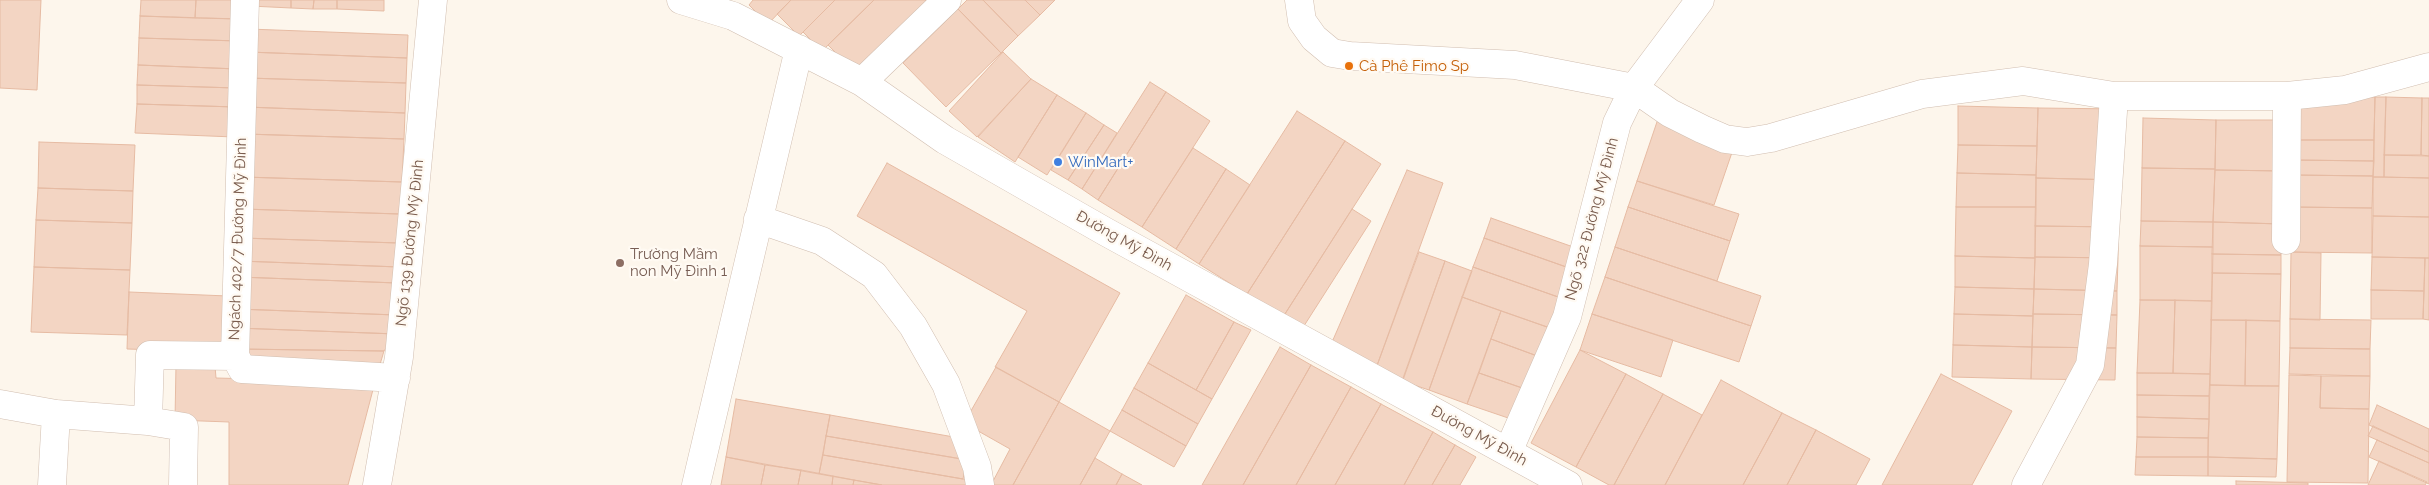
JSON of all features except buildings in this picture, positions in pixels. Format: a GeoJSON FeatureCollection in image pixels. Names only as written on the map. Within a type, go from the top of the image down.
{"type":"FeatureCollection","features":[{"type":"Feature","properties":{"kind":"street","name":"Ngách 402/7 Đường Mỹ Đình"},"geometry":{"type":"LineString","coordinates":[[148,421],[150,355],[234,356],[245,0]]}},
{"type":"Feature","properties":{"kind":"street","name":"Ngõ 139 Đường Mỹ Đình"},"geometry":{"type":"LineString","coordinates":[[377,485],[396,378],[433,0]]}},
{"type":"Feature","properties":{"kind":"street","name":"Đường Mỹ Đình"},"geometry":{"type":"LineString","coordinates":[[681,0],[741,8],[798,48],[862,82],[945,140],[1114,236],[1568,485]]}},
{"type":"Feature","properties":{"kind":"street"},"geometry":{"type":"LineString","coordinates":[[862,82],[947,0]]}},
{"type":"Feature","properties":{"kind":"street"},"geometry":{"type":"LineString","coordinates":[[1299,0],[1302,21],[1314,38],[1332,53],[1350,56],[1515,65],[1634,88],[1670,113],[1702,129],[1724,139],[1747,142],[1771,138],[1922,94],[2023,81],[2114,96],[2287,96],[2345,90],[2429,67]]}},
{"type":"Feature","properties":{"kind":"street","name":"Ngõ 322 Đường Mỹ Đình"},"geometry":{"type":"LineString","coordinates":[[1508,452],[1567,316],[1618,123],[1634,88],[1700,0]]}},
{"type":"Feature","properties":{"kind":"street"},"geometry":{"type":"LineString","coordinates":[[696,485],[798,48]]}},
{"type":"Feature","properties":{"kind":"street"},"geometry":{"type":"LineString","coordinates":[[2026,485],[2090,365],[2103,264],[2114,96]]}},
{"type":"Feature","properties":{"kind":"street"},"geometry":{"type":"LineString","coordinates":[[2286,240],[2287,96]]}},
{"type":"Feature","properties":{"kind":"street"},"geometry":{"type":"LineString","coordinates":[[758,219],[822,241],[874,275],[913,326],[946,384],[976,467],[980,485]]}},
{"type":"Feature","properties":{"kind":"street"},"geometry":{"type":"LineString","coordinates":[[234,356],[242,369],[396,378]]}},
{"type":"Feature","properties":{"kind":"street"},"geometry":{"type":"LineString","coordinates":[[0,404],[56,414],[148,421],[184,427],[183,485]]}},
{"type":"Feature","properties":{"kind":"street"},"geometry":{"type":"LineString","coordinates":[[52,485],[56,414]]}},
{"type":"Feature","properties":{"kind":"place","name":"Cà Phê Fimo Sp"},"geometry":{"type":"Point","coordinates":[1349,66]}},
{"type":"Feature","properties":{"kind":"place","name":"WinMart+"},"geometry":{"type":"Point","coordinates":[1058,162]}},
{"type":"Feature","properties":{"kind":"place","name":"Trường Mầm non Mỹ Đình 1"},"geometry":{"type":"Point","coordinates":[620,263]}}]}
